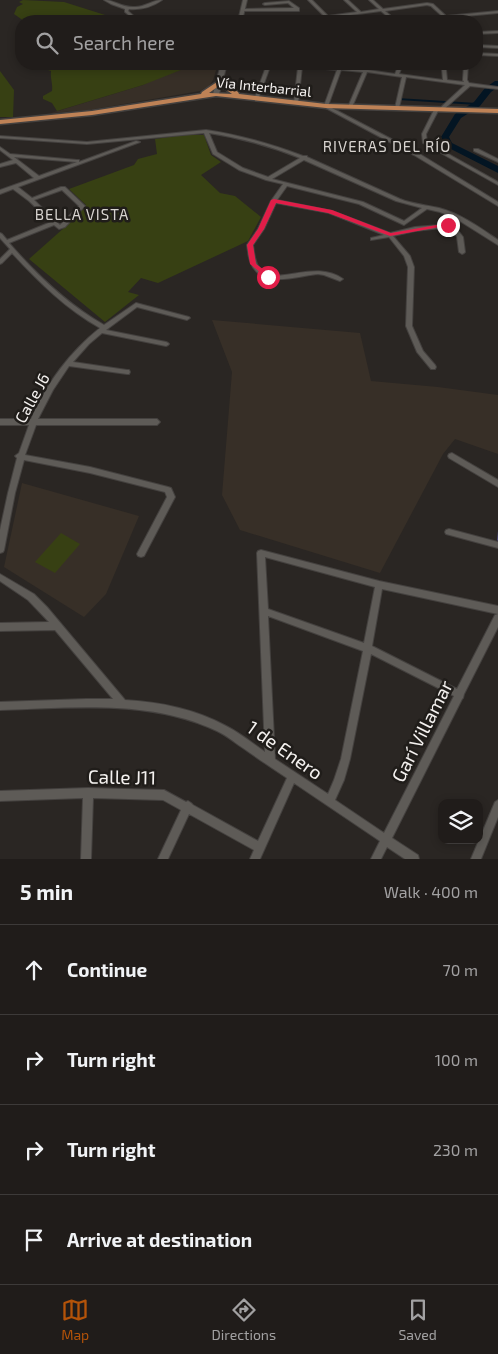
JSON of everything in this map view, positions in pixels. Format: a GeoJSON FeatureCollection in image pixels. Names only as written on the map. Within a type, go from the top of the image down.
{"type":"FeatureCollection","features":[{"type":"Feature","properties":{"kind":"main road"},"geometry":{"type":"LineString","coordinates":[[196,96],[213,88],[220,82],[228,90],[240,94]]}},
{"type":"Feature","properties":{"kind":"main road","name":"Vía Interbarrial"},"geometry":{"type":"LineString","coordinates":[[0,122],[92,113],[216,94],[240,94],[296,103],[350,108],[444,106],[498,111]]}},
{"type":"Feature","properties":{"kind":"street"},"geometry":{"type":"LineString","coordinates":[[106,0],[127,9],[148,7],[160,0]]}},
{"type":"Feature","properties":{"kind":"street"},"geometry":{"type":"LineString","coordinates":[[242,15],[245,0]]}},
{"type":"Feature","properties":{"kind":"street"},"geometry":{"type":"LineString","coordinates":[[310,0],[325,15]]}},
{"type":"Feature","properties":{"kind":"street"},"geometry":{"type":"LineString","coordinates":[[346,0],[360,13]]}},
{"type":"Feature","properties":{"kind":"street"},"geometry":{"type":"LineString","coordinates":[[370,0],[388,15]]}},
{"type":"Feature","properties":{"kind":"street"},"geometry":{"type":"LineString","coordinates":[[265,4],[289,2],[301,15]]}},
{"type":"Feature","properties":{"kind":"street"},"geometry":{"type":"LineString","coordinates":[[344,15],[427,4],[432,5],[443,15]]}},
{"type":"Feature","properties":{"kind":"street"},"geometry":{"type":"LineString","coordinates":[[127,9],[126,12],[130,15]]}},
{"type":"Feature","properties":{"kind":"street"},"geometry":{"type":"LineString","coordinates":[[244,10],[298,10]]}},
{"type":"Feature","properties":{"kind":"street"},"geometry":{"type":"LineString","coordinates":[[466,15],[498,12]]}},
{"type":"Feature","properties":{"kind":"street"},"geometry":{"type":"LineString","coordinates":[[483,33],[498,32]]}},
{"type":"Feature","properties":{"kind":"street"},"geometry":{"type":"LineString","coordinates":[[483,46],[498,47]]}},
{"type":"Feature","properties":{"kind":"street"},"geometry":{"type":"LineString","coordinates":[[483,54],[498,55]]}},
{"type":"Feature","properties":{"kind":"street"},"geometry":{"type":"LineString","coordinates":[[216,94],[223,70]]}},
{"type":"Feature","properties":{"kind":"street"},"geometry":{"type":"LineString","coordinates":[[257,97],[266,70]]}},
{"type":"Feature","properties":{"kind":"street"},"geometry":{"type":"LineString","coordinates":[[296,103],[299,70]]}},
{"type":"Feature","properties":{"kind":"street"},"geometry":{"type":"LineString","coordinates":[[339,70],[326,106],[416,154],[452,178],[498,204]]}},
{"type":"Feature","properties":{"kind":"street"},"geometry":{"type":"LineString","coordinates":[[357,70],[497,88]]}},
{"type":"Feature","properties":{"kind":"street"},"geometry":{"type":"LineString","coordinates":[[397,75],[399,70]]}},
{"type":"Feature","properties":{"kind":"street"},"geometry":{"type":"LineString","coordinates":[[444,70],[445,81]]}},
{"type":"Feature","properties":{"kind":"street"},"geometry":{"type":"LineString","coordinates":[[466,70],[465,80],[471,85]]}},
{"type":"Feature","properties":{"kind":"street"},"geometry":{"type":"LineString","coordinates":[[350,108],[366,71]]}},
{"type":"Feature","properties":{"kind":"street"},"geometry":{"type":"LineString","coordinates":[[397,108],[404,76]]}},
{"type":"Feature","properties":{"kind":"street"},"geometry":{"type":"LineString","coordinates":[[471,85],[444,106],[424,134],[425,142],[498,184]]}},
{"type":"Feature","properties":{"kind":"street"},"geometry":{"type":"LineString","coordinates":[[206,131],[212,148],[219,157],[268,179],[361,203],[414,229]]}},
{"type":"Feature","properties":{"kind":"street"},"geometry":{"type":"LineString","coordinates":[[0,137],[86,143],[206,131],[248,138],[305,157],[399,200],[456,217],[498,243]]}},
{"type":"Feature","properties":{"kind":"street"},"geometry":{"type":"LineString","coordinates":[[0,192],[150,138]]}},
{"type":"Feature","properties":{"kind":"street"},"geometry":{"type":"LineString","coordinates":[[0,148],[38,178]]}},
{"type":"Feature","properties":{"kind":"street"},"geometry":{"type":"LineString","coordinates":[[476,150],[498,161]]}},
{"type":"Feature","properties":{"kind":"street"},"geometry":{"type":"LineString","coordinates":[[8,155],[81,162]]}},
{"type":"Feature","properties":{"kind":"street"},"geometry":{"type":"LineString","coordinates":[[268,179],[305,157]]}},
{"type":"Feature","properties":{"kind":"street"},"geometry":{"type":"LineString","coordinates":[[0,166],[16,161]]}},
{"type":"Feature","properties":{"kind":"street"},"geometry":{"type":"LineString","coordinates":[[286,184],[274,200],[261,229],[250,245],[253,264],[268,277],[279,279],[317,272],[340,278]]}},
{"type":"Feature","properties":{"kind":"street"},"geometry":{"type":"LineString","coordinates":[[14,187],[31,200],[58,227],[63,226],[82,205],[63,188],[31,200]]}},
{"type":"Feature","properties":{"kind":"street"},"geometry":{"type":"LineString","coordinates":[[274,200],[321,209],[390,234],[407,256],[411,267],[409,326],[420,352],[433,367]]}},
{"type":"Feature","properties":{"kind":"street"},"geometry":{"type":"LineString","coordinates":[[404,223],[425,208]]}},
{"type":"Feature","properties":{"kind":"street"},"geometry":{"type":"LineString","coordinates":[[6,242],[53,223]]}},
{"type":"Feature","properties":{"kind":"street"},"geometry":{"type":"LineString","coordinates":[[373,239],[414,229],[451,225],[460,237],[462,252]]}},
{"type":"Feature","properties":{"kind":"street"},"geometry":{"type":"LineString","coordinates":[[0,235],[50,289],[103,330],[166,344]]}},
{"type":"Feature","properties":{"kind":"street"},"geometry":{"type":"LineString","coordinates":[[0,262],[12,250]]}},
{"type":"Feature","properties":{"kind":"street","name":"Calle J6"},"geometry":{"type":"LineString","coordinates":[[0,550],[3,514],[32,423],[52,387],[69,364],[103,330],[136,305],[187,318]]}},
{"type":"Feature","properties":{"kind":"street"},"geometry":{"type":"LineString","coordinates":[[69,364],[127,372]]}},
{"type":"Feature","properties":{"kind":"street"},"geometry":{"type":"LineString","coordinates":[[0,422],[157,422]]}},
{"type":"Feature","properties":{"kind":"street"},"geometry":{"type":"LineString","coordinates":[[20,456],[90,470],[168,490],[171,493],[171,497],[141,554]]}},
{"type":"Feature","properties":{"kind":"street"},"geometry":{"type":"LineString","coordinates":[[452,456],[498,484]]}},
{"type":"Feature","properties":{"kind":"street"},"geometry":{"type":"LineString","coordinates":[[449,532],[498,545]]}},
{"type":"Feature","properties":{"kind":"street"},"geometry":{"type":"LineString","coordinates":[[270,761],[261,553],[379,585],[498,610]]}},
{"type":"Feature","properties":{"kind":"street"},"geometry":{"type":"LineString","coordinates":[[0,577],[31,597],[122,702]]}},
{"type":"Feature","properties":{"kind":"street"},"geometry":{"type":"LineString","coordinates":[[329,802],[344,769],[354,712],[369,649],[379,585]]}},
{"type":"Feature","properties":{"kind":"street"},"geometry":{"type":"LineString","coordinates":[[264,611],[369,649],[460,695]]}},
{"type":"Feature","properties":{"kind":"street","name":"Garí Villamar"},"geometry":{"type":"LineString","coordinates":[[376,859],[498,618]]}},
{"type":"Feature","properties":{"kind":"street"},"geometry":{"type":"LineString","coordinates":[[0,627],[58,626]]}},
{"type":"Feature","properties":{"kind":"street","name":"1 de Enero"},"geometry":{"type":"LineString","coordinates":[[0,706],[122,702],[170,709],[207,720],[414,859]]}},
{"type":"Feature","properties":{"kind":"street"},"geometry":{"type":"LineString","coordinates":[[255,859],[292,777]]}},
{"type":"Feature","properties":{"kind":"street"},"geometry":{"type":"LineString","coordinates":[[86,859],[88,793]]}},
{"type":"Feature","properties":{"kind":"street","name":"Calle J11"},"geometry":{"type":"LineString","coordinates":[[0,796],[88,793],[154,793],[164,795],[188,806],[260,848]]}},
{"type":"Feature","properties":{"kind":"street"},"geometry":{"type":"LineString","coordinates":[[476,859],[498,805]]}},
{"type":"Feature","properties":{"kind":"street"},"geometry":{"type":"LineString","coordinates":[[163,859],[188,806]]}},
{"type":"Feature","properties":{"kind":"shaded area"},"geometry":{"type":"Polygon","coordinates":[[[180,70],[216,70],[209,86],[200,91],[89,110],[51,113],[143,85],[161,76],[180,70]]]}},
{"type":"Feature","properties":{"kind":"shaded area"},"geometry":{"type":"Polygon","coordinates":[[[212,320],[360,333],[371,381],[498,395],[498,454],[455,439],[443,454],[380,573],[240,530],[222,495],[232,372],[212,320]]]}},
{"type":"Feature","properties":{"kind":"shaded area"},"geometry":{"type":"Polygon","coordinates":[[[22,483],[139,516],[106,594],[84,617],[4,567],[22,483]]]}},
{"type":"Feature","properties":{"kind":"green space"},"geometry":{"type":"Polygon","coordinates":[[[23,0],[64,2],[105,15],[15,15],[14,14],[17,7],[23,4],[19,2],[23,0]]]}},
{"type":"Feature","properties":{"kind":"green space"},"geometry":{"type":"Polygon","coordinates":[[[48,70],[181,70],[143,85],[57,111],[52,103],[43,99],[43,96],[52,91],[51,71],[48,70]]]}},
{"type":"Feature","properties":{"kind":"green space"},"geometry":{"type":"Polygon","coordinates":[[[0,71],[14,90],[13,117],[0,117],[0,71]]]}},
{"type":"Feature","properties":{"kind":"green space"},"geometry":{"type":"Polygon","coordinates":[[[183,135],[204,135],[211,155],[221,162],[201,175],[220,193],[235,196],[261,217],[248,241],[158,283],[141,278],[128,292],[139,295],[105,322],[29,259],[65,227],[86,205],[69,189],[134,165],[138,159],[157,154],[155,139],[183,135]]]}},
{"type":"Feature","properties":{"kind":"green space"},"geometry":{"type":"Polygon","coordinates":[[[61,533],[80,544],[55,573],[35,562],[61,533]]]}},
{"type":"Feature","properties":{"kind":"waterway"},"geometry":{"type":"LineString","coordinates":[[498,83],[488,90],[477,104],[458,116],[445,137],[448,144],[498,170]]}},
{"type":"Feature","properties":{"kind":"waterway"},"geometry":{"type":"LineString","coordinates":[[399,99],[477,104]]}},
{"type":"Feature","properties":{"kind":"district","name":"RIVERAS DEL RÍO"},"geometry":{"type":"Point","coordinates":[387,147]}},
{"type":"Feature","properties":{"kind":"district","name":"BELLA VISTA"},"geometry":{"type":"Point","coordinates":[82,215]}},
{"type":"Feature","properties":{"kind":"route"},"geometry":{"type":"LineString","coordinates":[[268,277],[253,264],[250,255],[250,245],[261,229],[274,200],[313,207],[349,218],[390,234],[448,225]]}}]}
